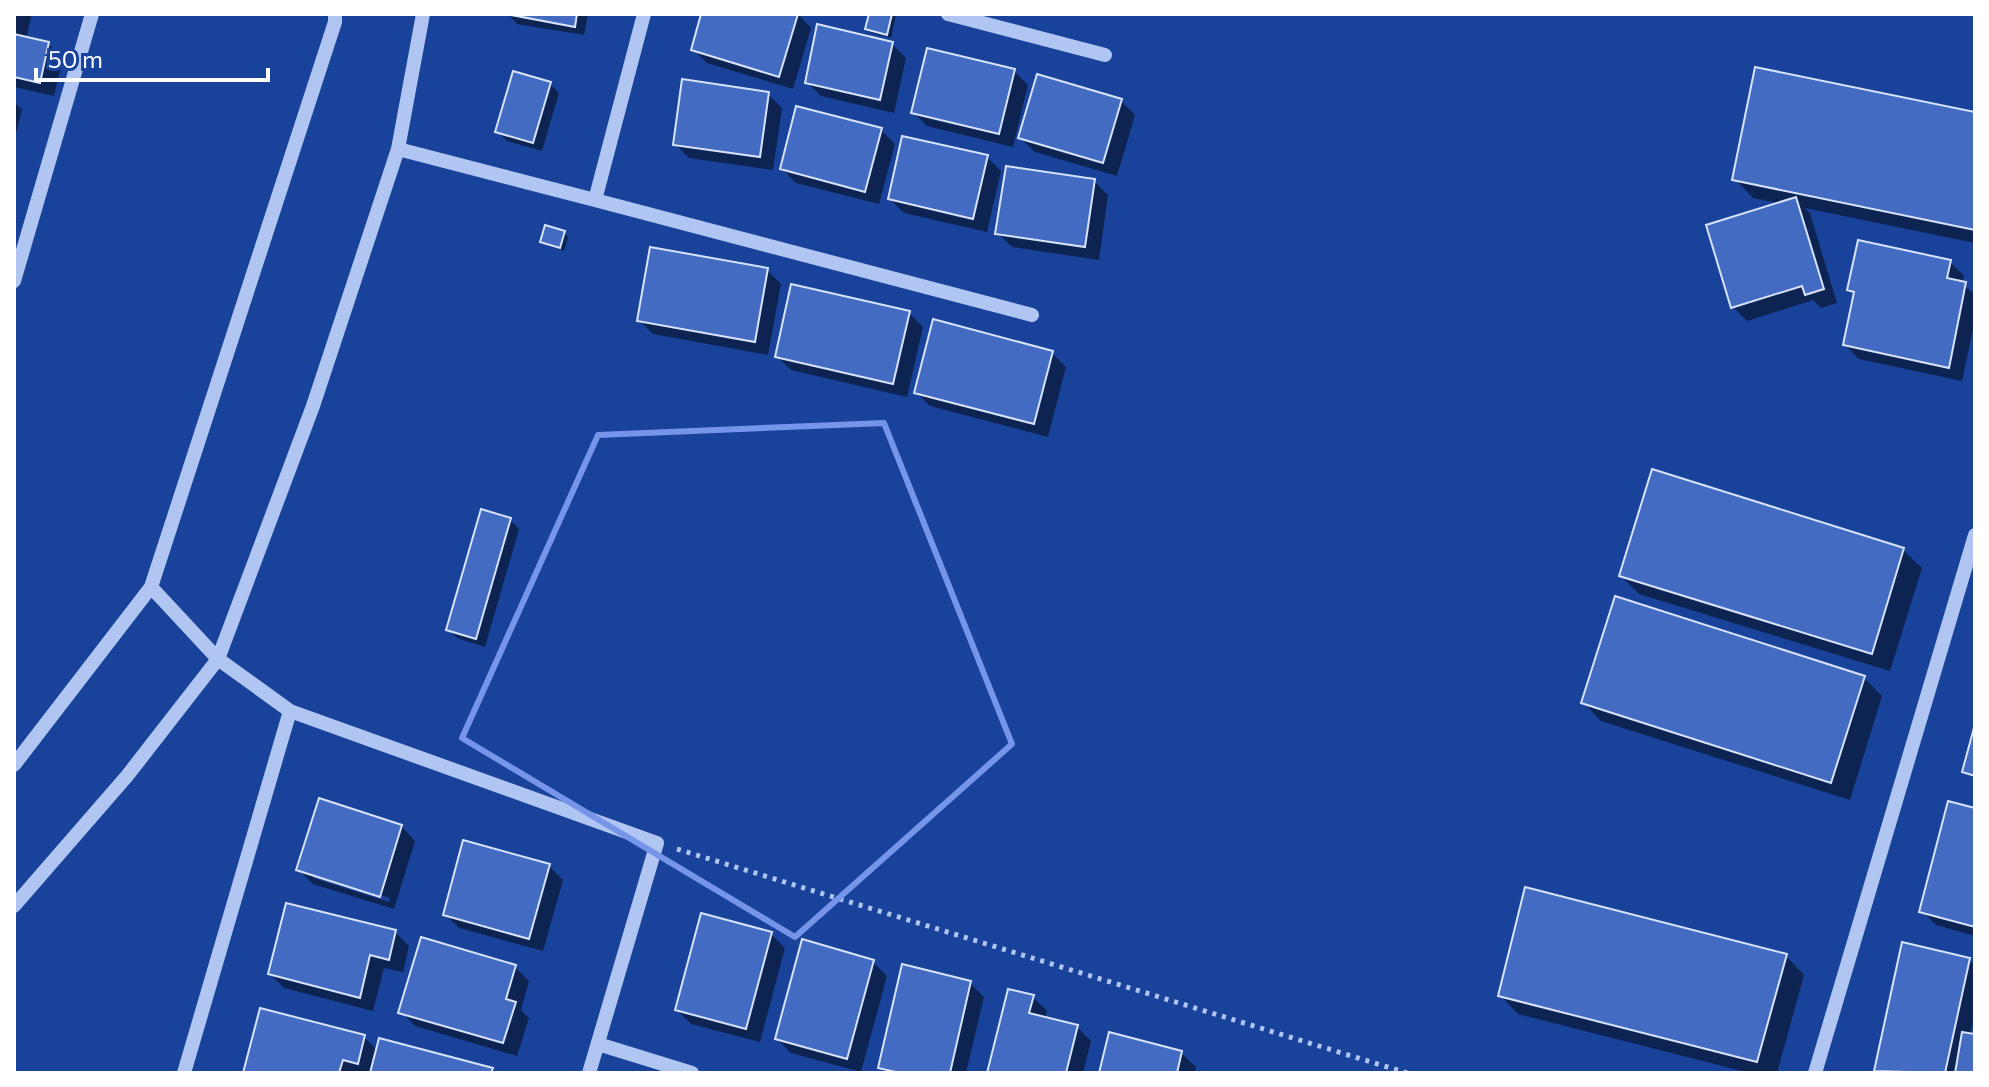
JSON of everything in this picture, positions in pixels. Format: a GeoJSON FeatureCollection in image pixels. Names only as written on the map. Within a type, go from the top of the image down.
{"type":"FeatureCollection","features":[{"type":"Feature","properties":{"kind":"street"},"geometry":{"type":"LineString","coordinates":[[14,281],[92,14]]}},
{"type":"Feature","properties":{"kind":"street"},"geometry":{"type":"LineString","coordinates":[[14,765],[151,587],[335,14]]}},
{"type":"Feature","properties":{"kind":"street"},"geometry":{"type":"LineString","coordinates":[[14,906],[127,776],[218,659],[313,406],[398,149],[423,14]]}},
{"type":"Feature","properties":{"kind":"street"},"geometry":{"type":"LineString","coordinates":[[595,200],[644,14]]}},
{"type":"Feature","properties":{"kind":"street"},"geometry":{"type":"LineString","coordinates":[[948,14],[1105,55]]}},
{"type":"Feature","properties":{"kind":"street"},"geometry":{"type":"LineString","coordinates":[[398,149],[1032,315]]}},
{"type":"Feature","properties":{"kind":"street"},"geometry":{"type":"LineString","coordinates":[[1815,1073],[1975,535]]}},
{"type":"Feature","properties":{"kind":"street"},"geometry":{"type":"LineString","coordinates":[[151,587],[218,659],[290,711],[657,843],[589,1073]]}},
{"type":"Feature","properties":{"kind":"street"},"geometry":{"type":"LineString","coordinates":[[184,1073],[290,711]]}},
{"type":"Feature","properties":{"kind":"street"},"geometry":{"type":"LineString","coordinates":[[598,1044],[692,1073]]}},
{"type":"Feature","properties":{"kind":"path"},"geometry":{"type":"LineString","coordinates":[[657,843],[1407,1073]]}},
{"type":"Feature","properties":{"kind":"highlighted area"},"geometry":{"type":"Polygon","coordinates":[[[884,423],[1012,744],[795,937],[462,738],[598,435],[884,423]]]}},
{"type":"Feature","properties":{"kind":"building"},"geometry":{"type":"Polygon","coordinates":[[[506,14],[577,14],[575,27],[506,14]]]}},
{"type":"Feature","properties":{"kind":"building"},"geometry":{"type":"Polygon","coordinates":[[[701,14],[798,14],[779,77],[691,50],[701,14]]]}},
{"type":"Feature","properties":{"kind":"building"},"geometry":{"type":"Polygon","coordinates":[[[869,14],[892,14],[887,35],[865,29],[869,14]]]}},
{"type":"Feature","properties":{"kind":"building"},"geometry":{"type":"Polygon","coordinates":[[[817,24],[893,42],[880,100],[805,83],[817,24]]]}},
{"type":"Feature","properties":{"kind":"building"},"geometry":{"type":"Polygon","coordinates":[[[14,34],[49,42],[40,83],[14,77],[14,34]]]}},
{"type":"Feature","properties":{"kind":"building"},"geometry":{"type":"Polygon","coordinates":[[[927,48],[1015,69],[999,134],[911,113],[927,48]]]}},
{"type":"Feature","properties":{"kind":"building"},"geometry":{"type":"Polygon","coordinates":[[[1755,67],[1975,112],[1975,230],[1732,180],[1755,67]]]}},
{"type":"Feature","properties":{"kind":"building"},"geometry":{"type":"Polygon","coordinates":[[[513,71],[551,82],[533,143],[495,132],[513,71]]]}},
{"type":"Feature","properties":{"kind":"building"},"geometry":{"type":"Polygon","coordinates":[[[1037,74],[1122,99],[1103,163],[1018,138],[1037,74]]]}},
{"type":"Feature","properties":{"kind":"building"},"geometry":{"type":"Polygon","coordinates":[[[682,79],[769,92],[760,157],[673,145],[682,79]]]}},
{"type":"Feature","properties":{"kind":"building"},"geometry":{"type":"Polygon","coordinates":[[[796,106],[882,128],[865,192],[780,169],[796,106]]]}},
{"type":"Feature","properties":{"kind":"building"},"geometry":{"type":"Polygon","coordinates":[[[902,136],[988,155],[973,219],[888,199],[902,136]]]}},
{"type":"Feature","properties":{"kind":"building"},"geometry":{"type":"Polygon","coordinates":[[[1006,166],[1095,179],[1085,247],[995,234],[1006,166]]]}},
{"type":"Feature","properties":{"kind":"building"},"geometry":{"type":"Polygon","coordinates":[[[1796,197],[1824,289],[1805,295],[1802,286],[1731,308],[1706,225],[1796,197]]]}},
{"type":"Feature","properties":{"kind":"building"},"geometry":{"type":"Polygon","coordinates":[[[545,225],[565,231],[560,248],[540,242],[545,225]]]}},
{"type":"Feature","properties":{"kind":"building"},"geometry":{"type":"Polygon","coordinates":[[[1858,240],[1951,260],[1947,278],[1966,282],[1949,368],[1843,345],[1854,292],[1847,290],[1858,240]]]}},
{"type":"Feature","properties":{"kind":"building"},"geometry":{"type":"Polygon","coordinates":[[[650,247],[768,268],[755,342],[637,321],[650,247]]]}},
{"type":"Feature","properties":{"kind":"building"},"geometry":{"type":"Polygon","coordinates":[[[791,284],[910,311],[893,384],[775,357],[791,284]]]}},
{"type":"Feature","properties":{"kind":"building"},"geometry":{"type":"Polygon","coordinates":[[[933,319],[1053,351],[1034,424],[914,393],[933,319]]]}},
{"type":"Feature","properties":{"kind":"building"},"geometry":{"type":"Polygon","coordinates":[[[1652,469],[1904,548],[1872,654],[1619,576],[1652,469]]]}},
{"type":"Feature","properties":{"kind":"building"},"geometry":{"type":"Polygon","coordinates":[[[481,509],[511,518],[476,639],[446,630],[481,509]]]}},
{"type":"Feature","properties":{"kind":"building"},"geometry":{"type":"Polygon","coordinates":[[[1615,596],[1865,676],[1831,783],[1581,703],[1615,596]]]}},
{"type":"Feature","properties":{"kind":"building"},"geometry":{"type":"Polygon","coordinates":[[[1975,724],[1975,776],[1962,772],[1975,724]]]}},
{"type":"Feature","properties":{"kind":"building"},"geometry":{"type":"Polygon","coordinates":[[[319,798],[402,825],[380,897],[296,870],[319,798]]]}},
{"type":"Feature","properties":{"kind":"building"},"geometry":{"type":"Polygon","coordinates":[[[1948,801],[1975,808],[1975,927],[1919,912],[1948,801]]]}},
{"type":"Feature","properties":{"kind":"building"},"geometry":{"type":"Polygon","coordinates":[[[463,840],[550,864],[529,939],[443,915],[463,840]]]}},
{"type":"Feature","properties":{"kind":"building"},"geometry":{"type":"Polygon","coordinates":[[[1525,887],[1787,954],[1757,1062],[1498,996],[1525,887]]]}},
{"type":"Feature","properties":{"kind":"building"},"geometry":{"type":"Polygon","coordinates":[[[286,903],[396,930],[389,960],[370,955],[360,998],[268,974],[286,903]]]}},
{"type":"Feature","properties":{"kind":"building"},"geometry":{"type":"Polygon","coordinates":[[[701,913],[772,932],[746,1029],[675,1010],[701,913]]]}},
{"type":"Feature","properties":{"kind":"building"},"geometry":{"type":"Polygon","coordinates":[[[421,937],[516,965],[506,999],[516,1002],[503,1043],[398,1013],[421,937]]]}},
{"type":"Feature","properties":{"kind":"building"},"geometry":{"type":"Polygon","coordinates":[[[802,939],[874,960],[847,1059],[775,1039],[802,939]]]}},
{"type":"Feature","properties":{"kind":"building"},"geometry":{"type":"Polygon","coordinates":[[[1902,942],[1970,958],[1945,1073],[1874,1071],[1902,942]]]}},
{"type":"Feature","properties":{"kind":"building"},"geometry":{"type":"Polygon","coordinates":[[[902,964],[971,981],[950,1073],[900,1073],[878,1068],[902,964]]]}},
{"type":"Feature","properties":{"kind":"building"},"geometry":{"type":"Polygon","coordinates":[[[1008,989],[1034,995],[1029,1013],[1078,1025],[1066,1073],[987,1073],[1008,989]]]}},
{"type":"Feature","properties":{"kind":"building"},"geometry":{"type":"Polygon","coordinates":[[[260,1008],[365,1035],[358,1064],[343,1060],[339,1073],[243,1073],[260,1008]]]}},
{"type":"Feature","properties":{"kind":"building"},"geometry":{"type":"Polygon","coordinates":[[[1109,1032],[1182,1051],[1177,1073],[1099,1073],[1109,1032]]]}},
{"type":"Feature","properties":{"kind":"building"},"geometry":{"type":"Polygon","coordinates":[[[1962,1032],[1975,1034],[1975,1073],[1955,1073],[1962,1032]]]}},
{"type":"Feature","properties":{"kind":"building"},"geometry":{"type":"Polygon","coordinates":[[[379,1038],[493,1068],[491,1073],[370,1073],[379,1038]]]}}]}
